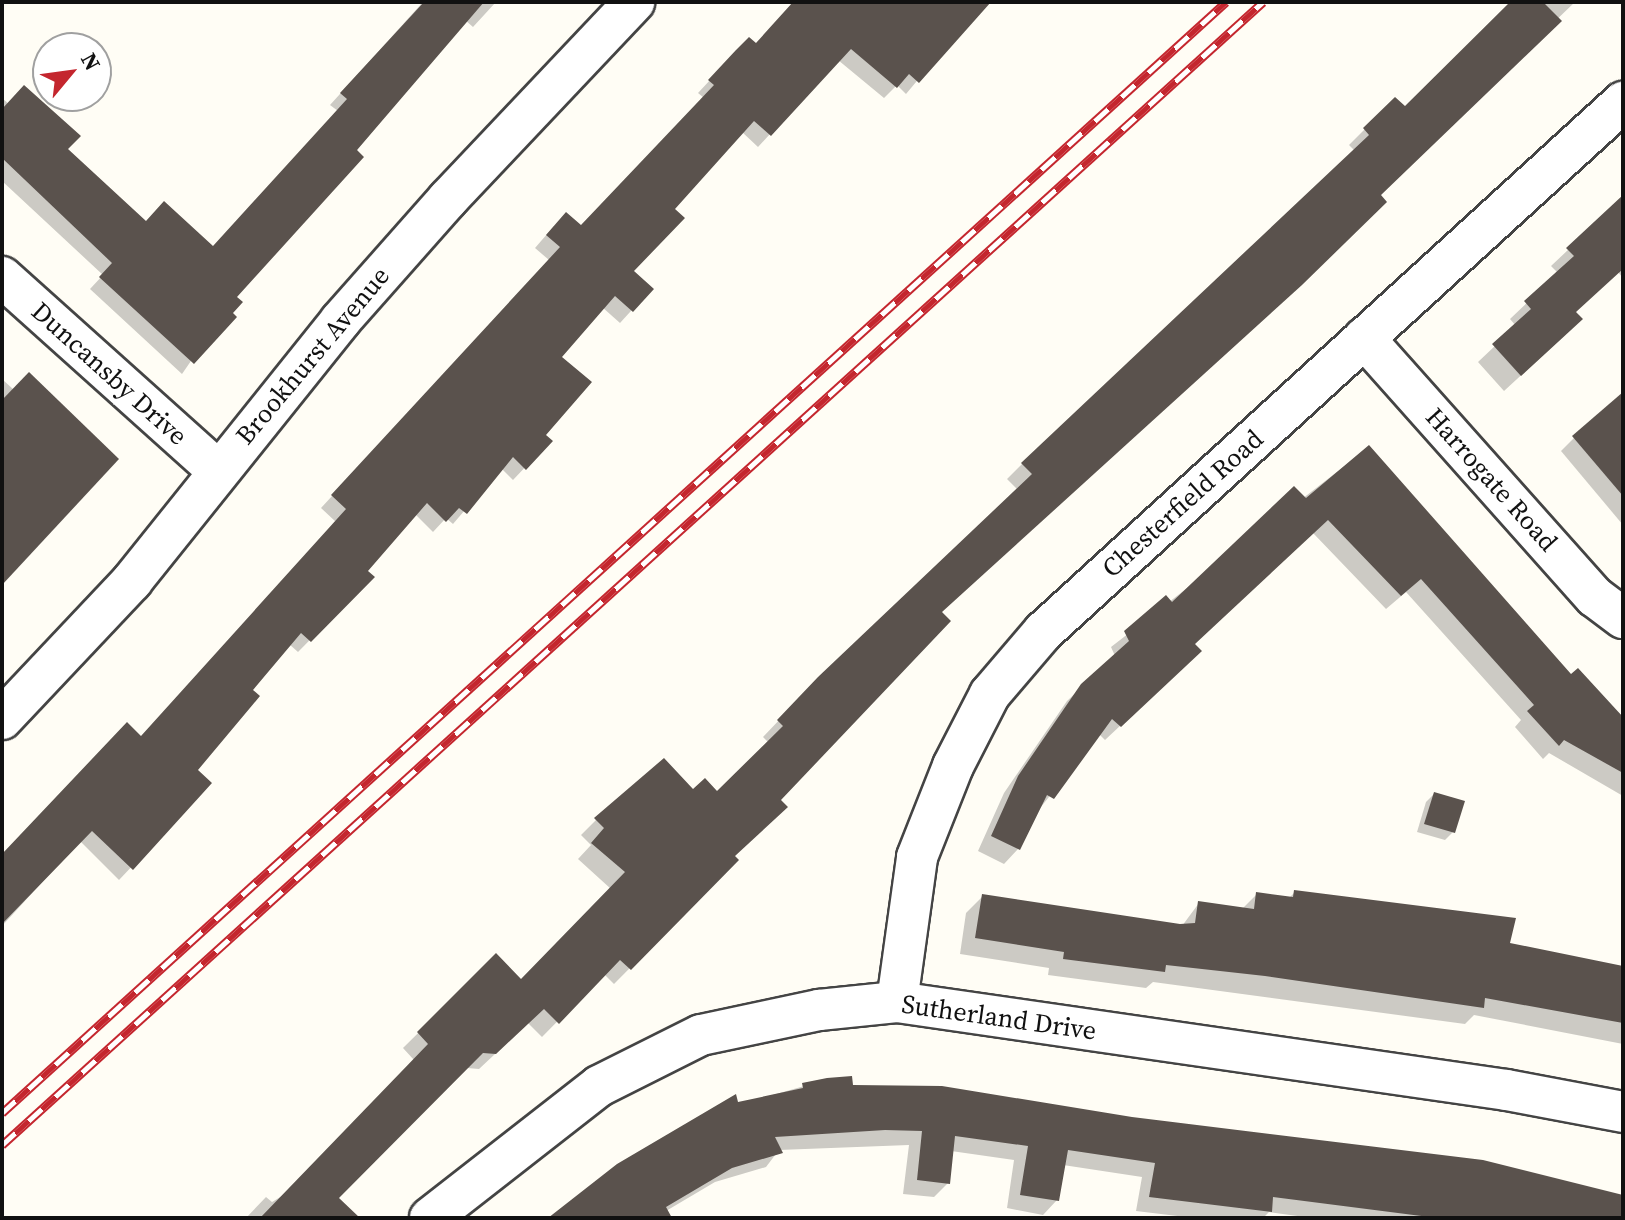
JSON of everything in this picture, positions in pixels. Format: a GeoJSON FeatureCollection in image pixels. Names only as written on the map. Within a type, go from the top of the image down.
{"type":"FeatureCollection","features":[{"type":"Feature","properties":{"kind":"street","name":"Brookhurst Avenue"},"geometry":{"type":"LineString","coordinates":[[2,719],[132,581],[217,470],[448,199],[634,2]]}},
{"type":"Feature","properties":{"kind":"street","name":"Chesterfield Road"},"geometry":{"type":"LineString","coordinates":[[897,1002],[917,857],[953,766],[990,694],[1043,632],[1623,102]]}},
{"type":"Feature","properties":{"kind":"street","name":"Duncansby Drive"},"geometry":{"type":"LineString","coordinates":[[2,277],[217,470]]}},
{"type":"Feature","properties":{"kind":"street","name":"Harrogate Road"},"geometry":{"type":"LineString","coordinates":[[1364,338],[1595,597],[1623,618]]}},
{"type":"Feature","properties":{"kind":"street","name":"Sutherland Drive"},"geometry":{"type":"LineString","coordinates":[[430,1218],[599,1086],[701,1035],[819,1010],[897,1002],[1491,1088],[1623,1112]]}},
{"type":"Feature","properties":{"kind":"building"},"geometry":{"type":"Polygon","coordinates":[[[424,2],[484,2],[357,150],[364,157],[237,297],[243,302],[233,313],[237,317],[194,364],[99,277],[112,263],[2,158],[2,109],[24,85],[32,92],[32,112],[54,112],[81,136],[68,149],[146,221],[164,201],[213,246],[347,99],[340,93],[424,2]]]}},
{"type":"Feature","properties":{"kind":"building"},"geometry":{"type":"Polygon","coordinates":[[[793,2],[991,2],[919,83],[909,74],[897,88],[851,49],[771,136],[754,121],[675,209],[685,218],[634,271],[654,289],[633,312],[615,296],[562,357],[592,382],[546,435],[553,441],[526,470],[513,457],[467,514],[459,508],[446,522],[427,503],[368,571],[375,577],[311,642],[301,633],[253,690],[260,696],[198,770],[212,783],[133,870],[92,831],[2,924],[2,854],[127,722],[141,736],[346,509],[331,495],[560,247],[546,235],[566,212],[581,225],[714,85],[708,80],[736,50],[749,37],[756,43],[793,2]]]}},
{"type":"Feature","properties":{"kind":"building"},"geometry":{"type":"Polygon","coordinates":[[[1510,2],[1543,2],[1562,21],[1381,195],[1387,202],[1302,285],[942,612],[951,621],[781,800],[788,807],[735,856],[739,860],[631,970],[620,960],[559,1024],[544,1009],[496,1054],[483,1053],[339,1198],[360,1218],[260,1218],[428,1044],[417,1032],[496,953],[521,979],[625,872],[591,843],[604,828],[594,818],[664,758],[693,789],[705,778],[717,791],[783,726],[777,720],[818,677],[1032,474],[1021,463],[1369,135],[1363,128],[1395,97],[1405,106],[1510,2]]]}},
{"type":"Feature","properties":{"kind":"building"},"geometry":{"type":"Polygon","coordinates":[[[1623,195],[1623,269],[1576,312],[1583,319],[1521,376],[1492,344],[1531,309],[1524,301],[1574,256],[1566,248],[1623,195]]]}},
{"type":"Feature","properties":{"kind":"building"},"geometry":{"type":"Polygon","coordinates":[[[29,372],[119,459],[2,585],[2,400],[29,372]]]}},
{"type":"Feature","properties":{"kind":"building"},"geometry":{"type":"Polygon","coordinates":[[[1623,392],[1623,496],[1572,436],[1623,392]]]}},
{"type":"Feature","properties":{"kind":"building"},"geometry":{"type":"Polygon","coordinates":[[[1369,445],[1571,674],[1578,668],[1623,717],[1623,773],[1564,740],[1559,746],[1527,711],[1534,705],[1421,579],[1401,596],[1328,520],[1195,644],[1202,651],[1121,727],[1112,719],[1054,799],[1047,795],[1020,850],[991,836],[1018,776],[1081,684],[1129,641],[1124,631],[1166,595],[1172,602],[1294,486],[1306,498],[1369,445]]]}},
{"type":"Feature","properties":{"kind":"building"},"geometry":{"type":"Polygon","coordinates":[[[1434,792],[1465,801],[1455,833],[1424,824],[1434,792]]]}},
{"type":"Feature","properties":{"kind":"building"},"geometry":{"type":"Polygon","coordinates":[[[1294,890],[1516,918],[1510,943],[1623,966],[1623,1023],[1485,998],[1484,1008],[1265,976],[1166,965],[1165,972],[1063,959],[1064,952],[975,938],[982,894],[1180,924],[1195,923],[1198,901],[1254,909],[1256,892],[1293,897],[1294,890]]]}},
{"type":"Feature","properties":{"kind":"building"},"geometry":{"type":"Polygon","coordinates":[[[852,1076],[853,1085],[942,1086],[1132,1117],[1483,1160],[1623,1195],[1623,1218],[1437,1218],[1273,1197],[1272,1212],[1149,1197],[1155,1163],[1068,1150],[1059,1201],[1020,1195],[1028,1146],[955,1136],[950,1184],[917,1180],[922,1131],[885,1130],[775,1137],[783,1153],[732,1168],[666,1207],[672,1218],[548,1218],[617,1164],[736,1094],[738,1102],[803,1088],[802,1083],[852,1076]]]}},
{"type":"Feature","properties":{"kind":"railway"},"geometry":{"type":"LineString","coordinates":[[2,1113],[1226,2]]}},
{"type":"Feature","properties":{"kind":"railway"},"geometry":{"type":"LineString","coordinates":[[2,1145],[1263,2]]}}]}
